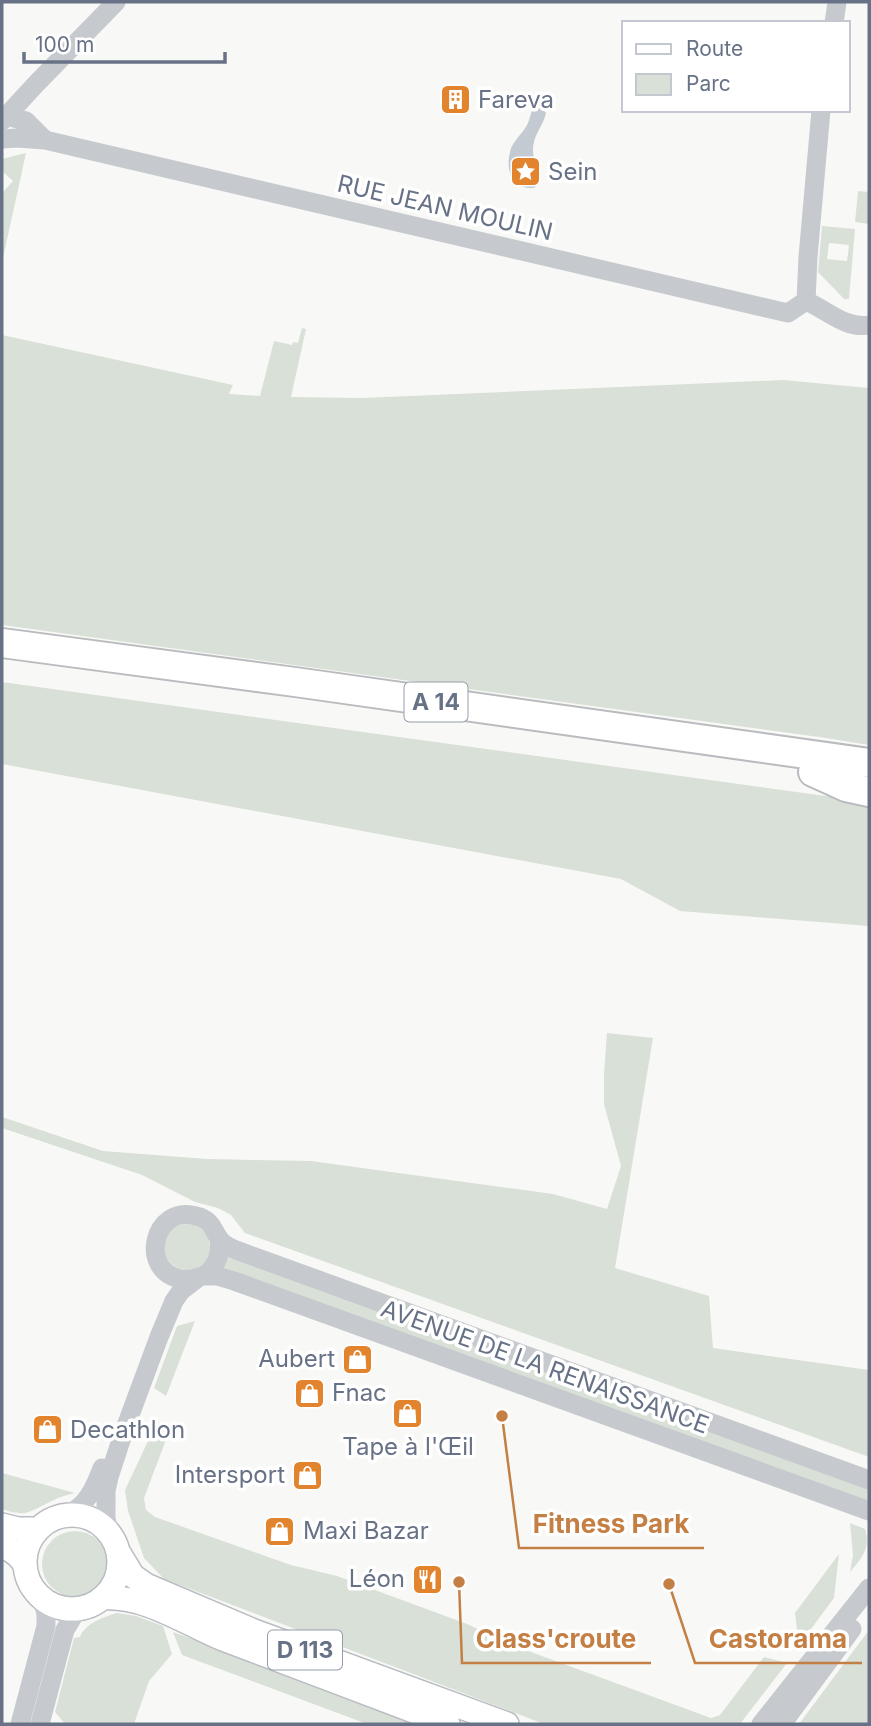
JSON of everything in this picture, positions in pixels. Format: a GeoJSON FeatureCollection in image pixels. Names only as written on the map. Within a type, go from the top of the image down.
{"type":"FeatureCollection","features":[{"type":"Feature","properties":{"kind":"highway","name":"A 14"},"geometry":{"type":"LineString","coordinates":[[2,643],[869,763]]}},
{"type":"Feature","properties":{"kind":"highway","name":"A 14"},"geometry":{"type":"LineString","coordinates":[[2,662],[294,699],[869,780]]}},
{"type":"Feature","properties":{"kind":"highway"},"geometry":{"type":"LineString","coordinates":[[813,772],[846,787],[869,792]]}},
{"type":"Feature","properties":{"kind":"main road"},"geometry":{"type":"LineString","coordinates":[[2,1546],[22,1560],[29,1582],[42,1599],[51,1605],[73,1610],[93,1603],[111,1590],[120,1564],[114,1543],[101,1525],[90,1518],[65,1515],[38,1529],[27,1546],[25,1566]]}},
{"type":"Feature","properties":{"kind":"main road"},"geometry":{"type":"LineString","coordinates":[[2,1525],[18,1529],[38,1529]]}},
{"type":"Feature","properties":{"kind":"main road","name":"D 113"},"geometry":{"type":"LineString","coordinates":[[114,1543],[133,1576],[146,1585],[254,1631],[507,1724]]}},
{"type":"Feature","properties":{"kind":"main road","name":"D 113"},"geometry":{"type":"LineString","coordinates":[[93,1603],[119,1597],[139,1602],[221,1638],[449,1724]]}},
{"type":"Feature","properties":{"kind":"street"},"geometry":{"type":"LineString","coordinates":[[11,125],[28,92],[116,2]]}},
{"type":"Feature","properties":{"kind":"street"},"geometry":{"type":"LineString","coordinates":[[834,21],[837,2]]}},
{"type":"Feature","properties":{"kind":"street"},"geometry":{"type":"LineString","coordinates":[[821,112],[806,301],[845,323],[869,325]]}},
{"type":"Feature","properties":{"kind":"street","name":"RUE JEAN MOULIN"},"geometry":{"type":"LineString","coordinates":[[11,125],[45,140],[788,313],[806,301]]}},
{"type":"Feature","properties":{"kind":"street"},"geometry":{"type":"LineString","coordinates":[[65,1515],[76,1510],[95,1487],[153,1329],[162,1296],[162,1273],[155,1246],[157,1235],[167,1222],[176,1217],[187,1214],[202,1218],[214,1228],[219,1238],[218,1260],[211,1269],[181,1291],[174,1301],[143,1380],[106,1491],[106,1519],[114,1543]]}},
{"type":"Feature","properties":{"kind":"street","name":"AVENUE DE LA RENAISSANCE"},"geometry":{"type":"LineString","coordinates":[[219,1238],[223,1244],[236,1250],[869,1480]]}},
{"type":"Feature","properties":{"kind":"street"},"geometry":{"type":"LineString","coordinates":[[159,1262],[166,1271],[176,1277],[200,1277]]}},
{"type":"Feature","properties":{"kind":"street","name":"AVENUE DE LA RENAISSANCE"},"geometry":{"type":"LineString","coordinates":[[200,1277],[217,1276],[234,1281],[869,1511]]}},
{"type":"Feature","properties":{"kind":"street"},"geometry":{"type":"LineString","coordinates":[[761,1724],[869,1588]]}},
{"type":"Feature","properties":{"kind":"street"},"geometry":{"type":"LineString","coordinates":[[20,1724],[46,1626],[42,1599]]}},
{"type":"Feature","properties":{"kind":"street"},"geometry":{"type":"LineString","coordinates":[[40,1724],[65,1630],[74,1615],[93,1603]]}},
{"type":"Feature","properties":{"kind":"street"},"geometry":{"type":"LineString","coordinates":[[782,1724],[869,1606]]}},
{"type":"Feature","properties":{"kind":"green space"},"geometry":{"type":"Polygon","coordinates":[[[26,153],[2,258],[2,193],[13,181],[2,171],[2,159],[26,153]]]}},
{"type":"Feature","properties":{"kind":"green space"},"geometry":{"type":"Polygon","coordinates":[[[858,191],[869,192],[869,224],[855,222],[858,191]]]}},
{"type":"Feature","properties":{"kind":"green space"},"geometry":{"type":"Polygon","coordinates":[[[822,226],[855,229],[849,299],[844,299],[818,272],[822,226]],[[829,243],[827,259],[847,261],[849,245],[829,243]]]}},
{"type":"Feature","properties":{"kind":"green space"},"geometry":{"type":"Polygon","coordinates":[[[302,328],[306,329],[291,397],[361,398],[783,380],[869,388],[869,745],[2,625],[2,335],[233,385],[229,394],[260,396],[274,341],[292,345],[293,342],[298,343],[302,328]]]}},
{"type":"Feature","properties":{"kind":"green space"},"geometry":{"type":"Polygon","coordinates":[[[2,682],[869,802],[869,926],[680,911],[621,879],[2,764],[2,682]]]}},
{"type":"Feature","properties":{"kind":"green space"},"geometry":{"type":"Polygon","coordinates":[[[607,1033],[653,1038],[615,1268],[709,1296],[713,1348],[869,1370],[869,1457],[245,1233],[231,1215],[218,1208],[195,1202],[142,1175],[2,1128],[2,1117],[103,1151],[207,1159],[311,1161],[553,1194],[607,1209],[621,1166],[604,1104],[607,1033]]]}},
{"type":"Feature","properties":{"kind":"green space"},"geometry":{"type":"Polygon","coordinates":[[[187,1224],[204,1230],[210,1247],[204,1264],[187,1270],[170,1264],[164,1247],[170,1230],[187,1224]]]}},
{"type":"Feature","properties":{"kind":"green space"},"geometry":{"type":"Polygon","coordinates":[[[227,1253],[869,1484],[869,1504],[221,1270],[227,1253]]]}},
{"type":"Feature","properties":{"kind":"green space"},"geometry":{"type":"Polygon","coordinates":[[[195,1321],[166,1396],[154,1388],[177,1326],[195,1321]]]}},
{"type":"Feature","properties":{"kind":"green space"},"geometry":{"type":"Polygon","coordinates":[[[157,1422],[172,1424],[144,1498],[146,1510],[155,1517],[291,1565],[337,1576],[467,1624],[512,1645],[711,1718],[720,1715],[764,1657],[787,1663],[740,1724],[544,1724],[164,1579],[144,1558],[128,1511],[125,1490],[157,1422]]]}},
{"type":"Feature","properties":{"kind":"green space"},"geometry":{"type":"Polygon","coordinates":[[[2,1473],[75,1493],[57,1498],[28,1512],[10,1512],[2,1509],[2,1473]]]}},
{"type":"Feature","properties":{"kind":"green space"},"geometry":{"type":"Polygon","coordinates":[[[850,1523],[865,1529],[867,1542],[862,1557],[850,1572],[853,1555],[850,1523]]]}},
{"type":"Feature","properties":{"kind":"green space"},"geometry":{"type":"Polygon","coordinates":[[[75,1531],[88,1534],[98,1541],[105,1551],[108,1564],[105,1577],[98,1587],[88,1594],[75,1597],[62,1594],[52,1587],[45,1577],[42,1564],[45,1551],[52,1541],[62,1534],[75,1531]]]}},
{"type":"Feature","properties":{"kind":"green space"},"geometry":{"type":"Polygon","coordinates":[[[839,1554],[834,1598],[805,1637],[797,1629],[795,1613],[839,1554]]]}},
{"type":"Feature","properties":{"kind":"green space"},"geometry":{"type":"Polygon","coordinates":[[[117,1613],[136,1616],[163,1626],[172,1654],[149,1681],[134,1724],[65,1724],[55,1712],[74,1638],[80,1637],[86,1628],[96,1621],[117,1613]]]}},
{"type":"Feature","properties":{"kind":"green space"},"geometry":{"type":"Polygon","coordinates":[[[869,1630],[869,1724],[799,1724],[869,1630]]]}},
{"type":"Feature","properties":{"kind":"green space"},"geometry":{"type":"Polygon","coordinates":[[[173,1632],[425,1724],[367,1724],[182,1655],[173,1632]]]}},
{"type":"Feature","properties":{"kind":"shaded area"},"geometry":{"type":"Polygon","coordinates":[[[541,105],[546,113],[533,145],[540,178],[534,188],[527,188],[512,178],[509,159],[511,148],[528,123],[533,107],[541,105]]]}},
{"type":"Feature","properties":{"kind":"place","name":"Fareva"},"geometry":{"type":"Point","coordinates":[455,100]}},
{"type":"Feature","properties":{"kind":"place","name":"Sein"},"geometry":{"type":"Point","coordinates":[525,172]}},
{"type":"Feature","properties":{"kind":"place","name":"Aubert"},"geometry":{"type":"Point","coordinates":[358,1359]}},
{"type":"Feature","properties":{"kind":"place","name":"Fnac"},"geometry":{"type":"Point","coordinates":[309,1393]}},
{"type":"Feature","properties":{"kind":"place","name":"Tape à l'Œil"},"geometry":{"type":"Point","coordinates":[408,1413]}},
{"type":"Feature","properties":{"kind":"place","name":"Fitness Park"},"geometry":{"type":"Point","coordinates":[502,1416]}},
{"type":"Feature","properties":{"kind":"place","name":"Decathlon"},"geometry":{"type":"Point","coordinates":[47,1430]}},
{"type":"Feature","properties":{"kind":"place","name":"Intersport"},"geometry":{"type":"Point","coordinates":[308,1475]}},
{"type":"Feature","properties":{"kind":"place","name":"Maxi Bazar"},"geometry":{"type":"Point","coordinates":[280,1531]}},
{"type":"Feature","properties":{"kind":"place","name":"Léon"},"geometry":{"type":"Point","coordinates":[428,1579]}},
{"type":"Feature","properties":{"kind":"place","name":"Class'croute"},"geometry":{"type":"Point","coordinates":[459,1582]}},
{"type":"Feature","properties":{"kind":"place","name":"Castorama"},"geometry":{"type":"Point","coordinates":[669,1584]}}]}
